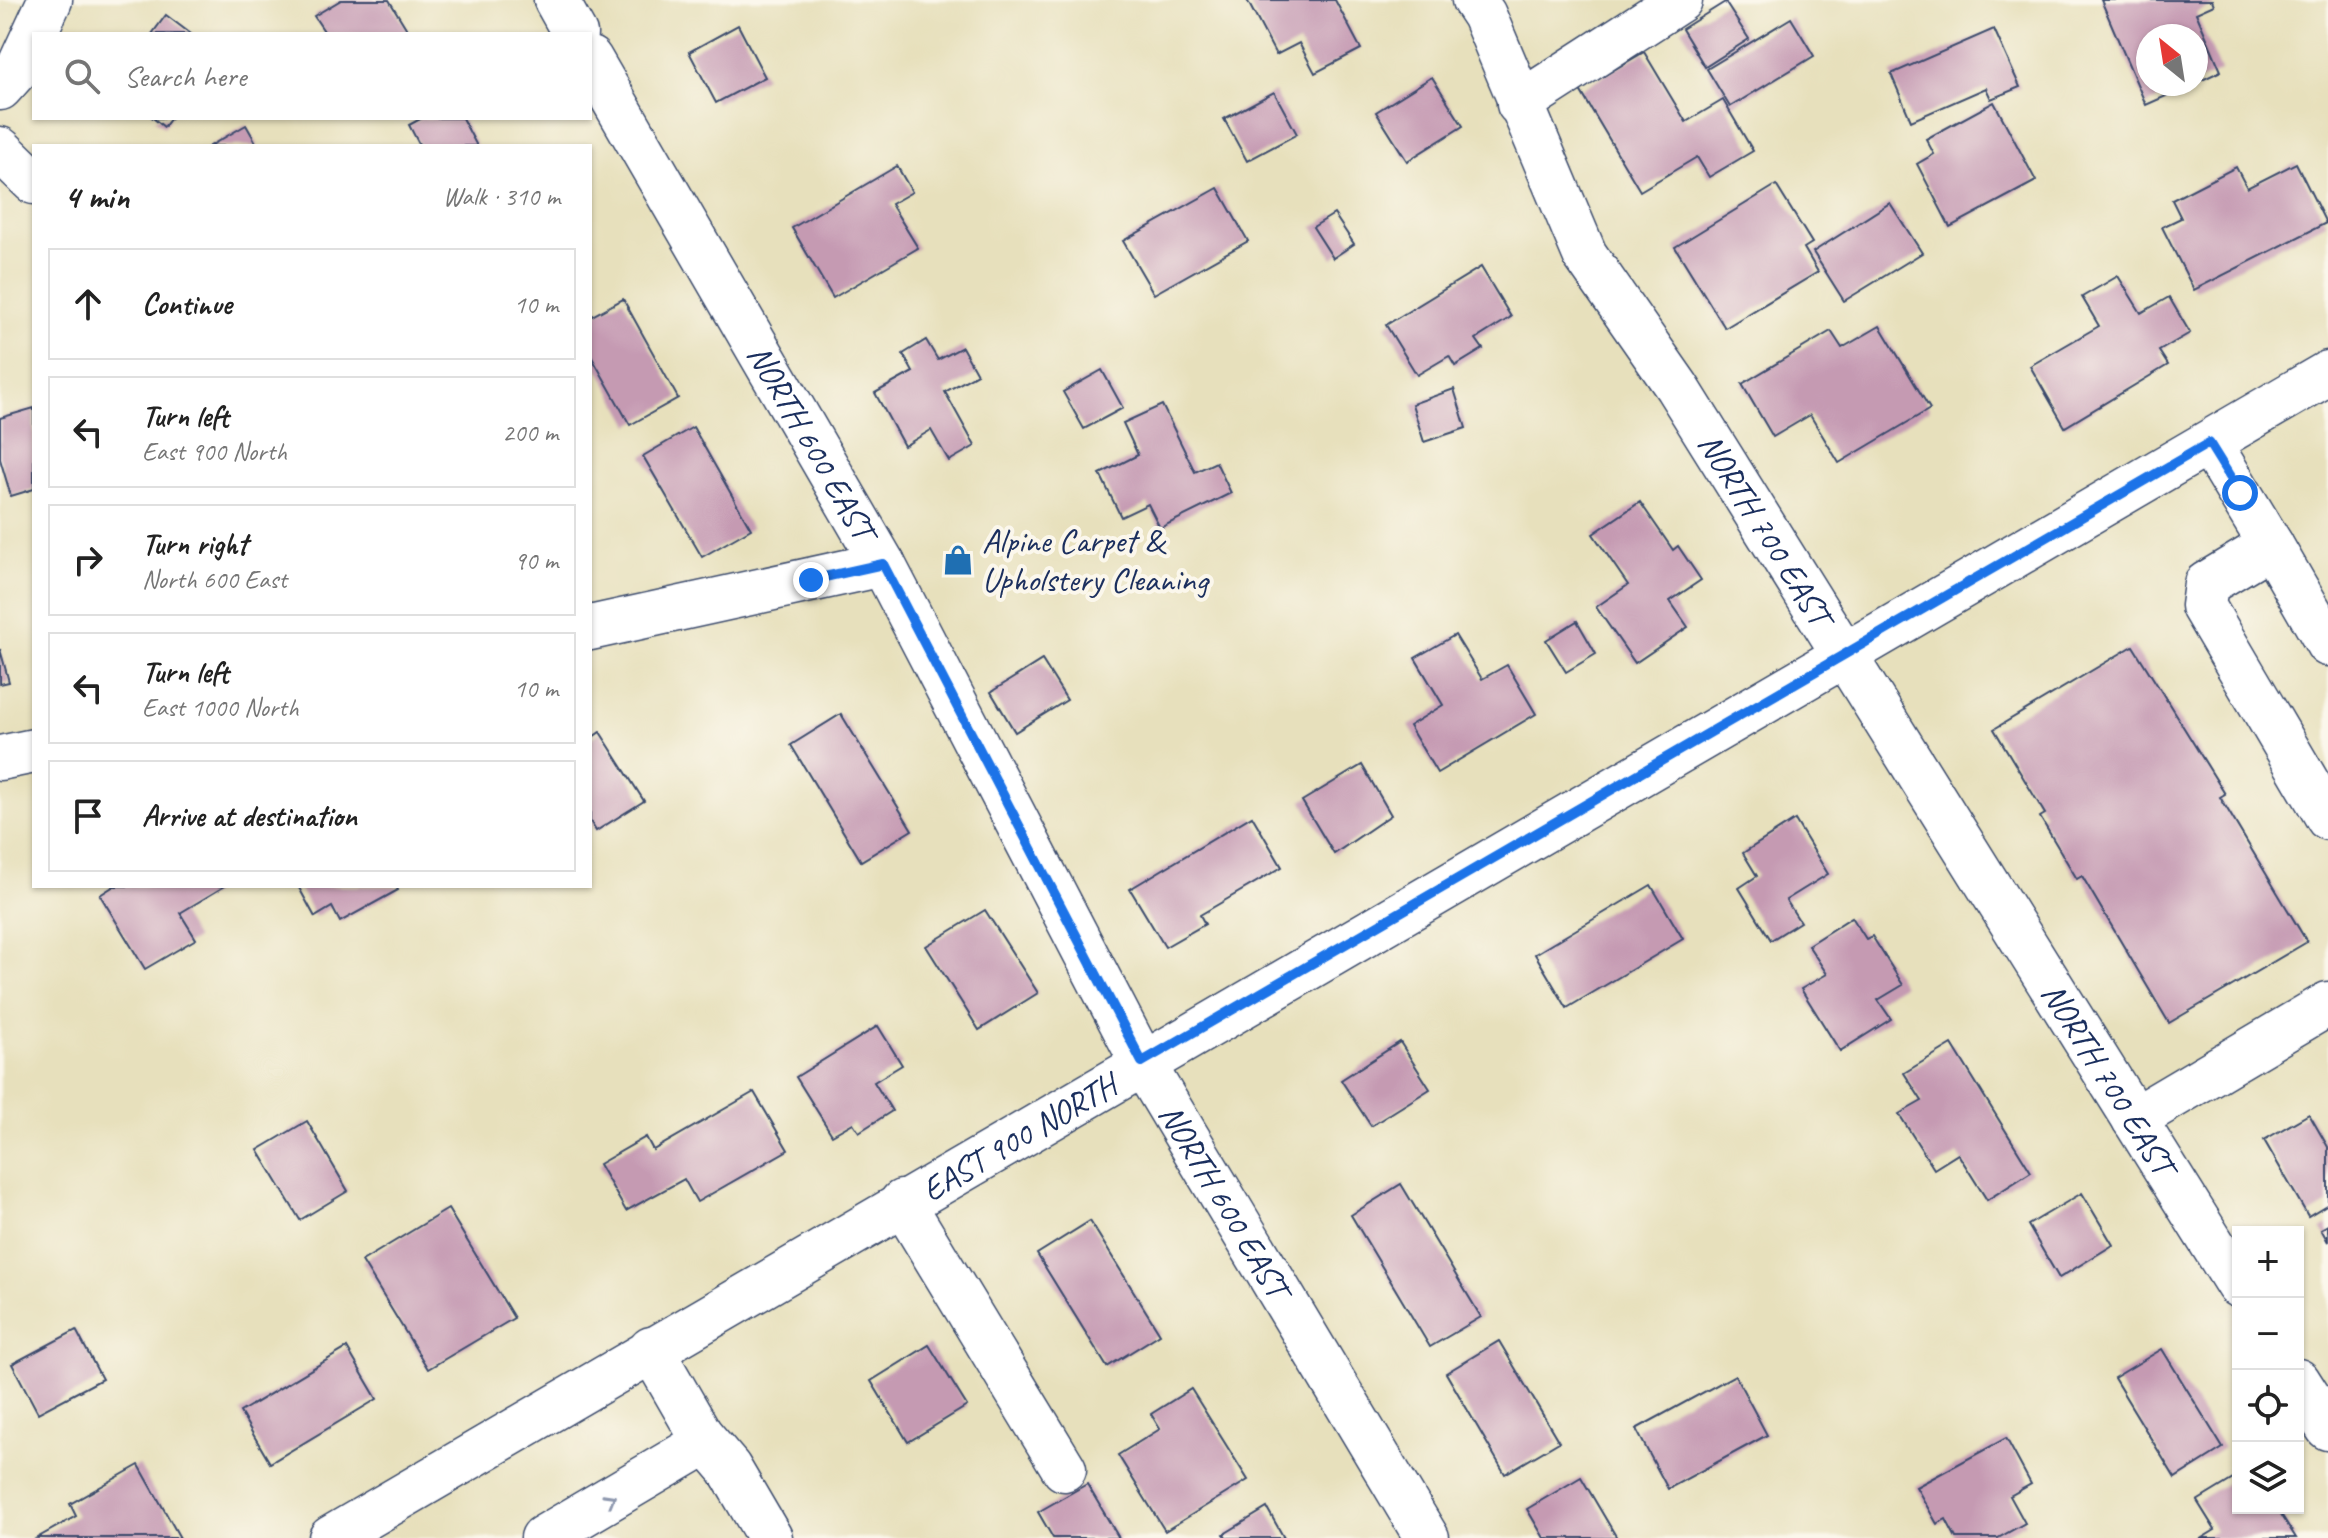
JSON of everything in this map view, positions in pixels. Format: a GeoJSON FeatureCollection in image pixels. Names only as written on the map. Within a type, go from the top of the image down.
{"type":"FeatureCollection","features":[{"type":"Feature","properties":{"kind":"street"},"geometry":{"type":"LineString","coordinates":[[35,32],[50,0]]}},
{"type":"Feature","properties":{"kind":"street"},"geometry":{"type":"LineString","coordinates":[[556,0],[574,32]]}},
{"type":"Feature","properties":{"kind":"street","name":"NORTH 700 EAST"},"geometry":{"type":"LineString","coordinates":[[1474,0],[1484,15],[1585,255],[1677,387],[2232,1275]]}},
{"type":"Feature","properties":{"kind":"street"},"geometry":{"type":"LineString","coordinates":[[1519,104],[1680,0]]}},
{"type":"Feature","properties":{"kind":"street"},"geometry":{"type":"LineString","coordinates":[[0,88],[19,67],[32,39]]}},
{"type":"Feature","properties":{"kind":"street","name":"NORTH 600 EAST"},"geometry":{"type":"LineString","coordinates":[[592,62],[883,564],[1142,1062],[1427,1538]]}},
{"type":"Feature","properties":{"kind":"street"},"geometry":{"type":"LineString","coordinates":[[0,149],[32,180]]}},
{"type":"Feature","properties":{"kind":"street","name":"EAST 900 NORTH"},"geometry":{"type":"LineString","coordinates":[[331,1538],[902,1202],[1844,658],[2328,373]]}},
{"type":"Feature","properties":{"kind":"street"},"geometry":{"type":"LineString","coordinates":[[2209,443],[2328,644]]}},
{"type":"Feature","properties":{"kind":"street"},"geometry":{"type":"LineString","coordinates":[[2271,545],[2206,584],[2203,606],[2328,818]]}},
{"type":"Feature","properties":{"kind":"street"},"geometry":{"type":"LineString","coordinates":[[592,628],[883,564]]}},
{"type":"Feature","properties":{"kind":"street"},"geometry":{"type":"LineString","coordinates":[[0,758],[32,751]]}},
{"type":"Feature","properties":{"kind":"street"},"geometry":{"type":"LineString","coordinates":[[2134,1119],[2328,1004]]}},
{"type":"Feature","properties":{"kind":"street"},"geometry":{"type":"LineString","coordinates":[[902,1202],[1064,1469]]}},
{"type":"Feature","properties":{"kind":"street"},"geometry":{"type":"LineString","coordinates":[[651,1349],[700,1434],[729,1468],[770,1538]]}},
{"type":"Feature","properties":{"kind":"street"},"geometry":{"type":"LineString","coordinates":[[2304,1390],[2328,1428]]}},
{"type":"Feature","properties":{"kind":"street"},"geometry":{"type":"LineString","coordinates":[[543,1538],[692,1450],[700,1434]]}},
{"type":"Feature","properties":{"kind":"building"},"geometry":{"type":"Polygon","coordinates":[[[341,0],[389,0],[408,31],[325,32],[314,16],[341,0]]]}},
{"type":"Feature","properties":{"kind":"building"},"geometry":{"type":"Polygon","coordinates":[[[1247,0],[1335,0],[1361,49],[1315,73],[1299,43],[1276,55],[1247,0]]]}},
{"type":"Feature","properties":{"kind":"building"},"geometry":{"type":"Polygon","coordinates":[[[2101,0],[2212,0],[2214,5],[2196,13],[2201,24],[2136,24],[2136,82],[2101,0]]]}},
{"type":"Feature","properties":{"kind":"building"},"geometry":{"type":"Polygon","coordinates":[[[1725,2],[1749,39],[1705,67],[1682,29],[1725,2]]]}},
{"type":"Feature","properties":{"kind":"building"},"geometry":{"type":"Polygon","coordinates":[[[166,15],[188,32],[153,32],[166,15]]]}},
{"type":"Feature","properties":{"kind":"building"},"geometry":{"type":"Polygon","coordinates":[[[1791,18],[1814,56],[1730,107],[1707,69],[1791,18]]]}},
{"type":"Feature","properties":{"kind":"building"},"geometry":{"type":"Polygon","coordinates":[[[738,25],[765,77],[716,103],[689,52],[738,25]]]}},
{"type":"Feature","properties":{"kind":"building"},"geometry":{"type":"Polygon","coordinates":[[[1994,29],[2020,87],[1991,99],[1986,88],[1911,121],[1891,74],[1994,29]]]}},
{"type":"Feature","properties":{"kind":"building"},"geometry":{"type":"Polygon","coordinates":[[[2208,41],[2221,71],[2208,77],[2208,41]]]}},
{"type":"Feature","properties":{"kind":"building"},"geometry":{"type":"Polygon","coordinates":[[[1644,52],[1686,122],[1723,100],[1753,151],[1709,177],[1697,157],[1640,191],[1580,90],[1644,52]]]}},
{"type":"Feature","properties":{"kind":"building"},"geometry":{"type":"Polygon","coordinates":[[[1432,77],[1463,126],[1407,161],[1376,112],[1432,77]]]}},
{"type":"Feature","properties":{"kind":"building"},"geometry":{"type":"Polygon","coordinates":[[[1274,92],[1297,134],[1247,161],[1224,119],[1274,92]]]}},
{"type":"Feature","properties":{"kind":"building"},"geometry":{"type":"Polygon","coordinates":[[[2142,96],[2166,96],[2146,105],[2142,96]]]}},
{"type":"Feature","properties":{"kind":"building"},"geometry":{"type":"Polygon","coordinates":[[[1994,102],[2036,181],[1950,227],[1917,164],[1934,154],[1926,139],[1994,102]]]}},
{"type":"Feature","properties":{"kind":"building"},"geometry":{"type":"Polygon","coordinates":[[[155,120],[169,120],[164,127],[155,120]]]}},
{"type":"Feature","properties":{"kind":"building"},"geometry":{"type":"Polygon","coordinates":[[[418,120],[463,120],[476,144],[419,144],[409,125],[418,120]]]}},
{"type":"Feature","properties":{"kind":"building"},"geometry":{"type":"Polygon","coordinates":[[[246,125],[257,144],[213,144],[246,125]]]}},
{"type":"Feature","properties":{"kind":"building"},"geometry":{"type":"Polygon","coordinates":[[[2296,163],[2326,223],[2194,290],[2162,227],[2181,218],[2172,200],[2236,167],[2247,188],[2296,163]]]}},
{"type":"Feature","properties":{"kind":"building"},"geometry":{"type":"Polygon","coordinates":[[[897,166],[912,192],[891,204],[918,248],[833,298],[792,228],[897,166]]]}},
{"type":"Feature","properties":{"kind":"building"},"geometry":{"type":"Polygon","coordinates":[[[1776,185],[1812,243],[1804,248],[1818,272],[1725,328],[1675,247],[1776,185]]]}},
{"type":"Feature","properties":{"kind":"building"},"geometry":{"type":"Polygon","coordinates":[[[1218,188],[1248,241],[1154,294],[1123,241],[1218,188]]]}},
{"type":"Feature","properties":{"kind":"building"},"geometry":{"type":"Polygon","coordinates":[[[1890,203],[1922,253],[1844,301],[1813,252],[1890,203]]]}},
{"type":"Feature","properties":{"kind":"building"},"geometry":{"type":"Polygon","coordinates":[[[1334,214],[1354,244],[1333,258],[1313,227],[1334,214]]]}},
{"type":"Feature","properties":{"kind":"building"},"geometry":{"type":"Polygon","coordinates":[[[1481,267],[1511,317],[1476,339],[1483,349],[1455,366],[1449,356],[1417,375],[1386,325],[1481,267]]]}},
{"type":"Feature","properties":{"kind":"building"},"geometry":{"type":"Polygon","coordinates":[[[2118,276],[2141,313],[2169,297],[2190,333],[2159,351],[2168,365],[2065,427],[2030,366],[2099,326],[2082,297],[2118,276]]]}},
{"type":"Feature","properties":{"kind":"building"},"geometry":{"type":"Polygon","coordinates":[[[623,299],[678,398],[630,425],[592,358],[592,316],[623,299]]]}},
{"type":"Feature","properties":{"kind":"building"},"geometry":{"type":"Polygon","coordinates":[[[1880,326],[1930,409],[1839,463],[1810,415],[1773,437],[1742,384],[1831,331],[1842,348],[1880,326]]]}},
{"type":"Feature","properties":{"kind":"building"},"geometry":{"type":"Polygon","coordinates":[[[926,340],[938,360],[962,347],[977,374],[945,392],[975,446],[949,461],[931,430],[904,446],[875,393],[913,372],[903,354],[926,340]]]}},
{"type":"Feature","properties":{"kind":"building"},"geometry":{"type":"Polygon","coordinates":[[[1102,370],[1123,408],[1084,429],[1063,392],[1102,370]]]}},
{"type":"Feature","properties":{"kind":"building"},"geometry":{"type":"Polygon","coordinates":[[[1454,389],[1466,428],[1424,442],[1412,404],[1454,389]]]}},
{"type":"Feature","properties":{"kind":"building"},"geometry":{"type":"Polygon","coordinates":[[[1162,405],[1195,472],[1216,462],[1231,493],[1160,528],[1148,504],[1121,517],[1100,474],[1138,455],[1123,423],[1162,405]]]}},
{"type":"Feature","properties":{"kind":"building"},"geometry":{"type":"Polygon","coordinates":[[[32,409],[32,490],[11,496],[0,459],[0,418],[32,409]]]}},
{"type":"Feature","properties":{"kind":"building"},"geometry":{"type":"Polygon","coordinates":[[[693,427],[751,529],[702,557],[643,456],[693,427]]]}},
{"type":"Feature","properties":{"kind":"building"},"geometry":{"type":"Polygon","coordinates":[[[1640,502],[1673,550],[1678,546],[1701,580],[1670,601],[1688,627],[1635,663],[1596,607],[1628,585],[1593,534],[1640,502]]]}},
{"type":"Feature","properties":{"kind":"building"},"geometry":{"type":"Polygon","coordinates":[[[1577,621],[1596,654],[1566,672],[1546,640],[1577,621]]]}},
{"type":"Feature","properties":{"kind":"building"},"geometry":{"type":"Polygon","coordinates":[[[1455,635],[1482,679],[1507,665],[1536,714],[1437,773],[1409,726],[1443,705],[1415,658],[1455,635]]]}},
{"type":"Feature","properties":{"kind":"building"},"geometry":{"type":"Polygon","coordinates":[[[2133,646],[2225,794],[2220,797],[2307,942],[2169,1023],[2082,876],[2077,879],[2040,817],[2045,814],[1994,729],[2133,646]]]}},
{"type":"Feature","properties":{"kind":"building"},"geometry":{"type":"Polygon","coordinates":[[[0,649],[9,682],[0,684],[0,649]]]}},
{"type":"Feature","properties":{"kind":"building"},"geometry":{"type":"Polygon","coordinates":[[[1042,660],[1067,700],[1015,732],[991,692],[1042,660]]]}},
{"type":"Feature","properties":{"kind":"building"},"geometry":{"type":"Polygon","coordinates":[[[841,714],[912,830],[861,861],[791,745],[841,714]]]}},
{"type":"Feature","properties":{"kind":"building"},"geometry":{"type":"Polygon","coordinates":[[[600,732],[644,801],[596,831],[592,824],[592,738],[600,732]]]}},
{"type":"Feature","properties":{"kind":"building"},"geometry":{"type":"Polygon","coordinates":[[[1362,765],[1391,815],[1334,854],[1302,801],[1362,765]]]}},
{"type":"Feature","properties":{"kind":"building"},"geometry":{"type":"Polygon","coordinates":[[[1252,816],[1282,867],[1200,915],[1205,924],[1165,947],[1130,889],[1252,816]]]}},
{"type":"Feature","properties":{"kind":"building"},"geometry":{"type":"Polygon","coordinates":[[[1795,820],[1828,874],[1786,900],[1800,922],[1771,940],[1739,888],[1757,876],[1743,853],[1795,820]]]}},
{"type":"Feature","properties":{"kind":"building"},"geometry":{"type":"Polygon","coordinates":[[[1651,885],[1683,939],[1567,1008],[1535,954],[1651,885]]]}},
{"type":"Feature","properties":{"kind":"building"},"geometry":{"type":"Polygon","coordinates":[[[111,888],[222,888],[180,913],[196,939],[145,969],[100,895],[111,888]]]}},
{"type":"Feature","properties":{"kind":"building"},"geometry":{"type":"Polygon","coordinates":[[[299,888],[398,890],[340,922],[332,907],[315,917],[299,888]]]}},
{"type":"Feature","properties":{"kind":"building"},"geometry":{"type":"Polygon","coordinates":[[[985,910],[1038,993],[979,1030],[926,946],[985,910]]]}},
{"type":"Feature","properties":{"kind":"building"},"geometry":{"type":"Polygon","coordinates":[[[1852,917],[1866,939],[1872,936],[1903,985],[1878,1000],[1891,1019],[1840,1051],[1801,989],[1827,974],[1808,945],[1852,917]]]}},
{"type":"Feature","properties":{"kind":"building"},"geometry":{"type":"Polygon","coordinates":[[[878,1026],[902,1065],[874,1082],[892,1111],[859,1132],[853,1123],[832,1135],[796,1077],[878,1026]]]}},
{"type":"Feature","properties":{"kind":"building"},"geometry":{"type":"Polygon","coordinates":[[[1400,1042],[1430,1089],[1371,1126],[1341,1080],[1400,1042]]]}},
{"type":"Feature","properties":{"kind":"building"},"geometry":{"type":"Polygon","coordinates":[[[1952,1044],[2031,1172],[1987,1200],[1958,1154],[1934,1169],[1899,1114],[1922,1101],[1904,1073],[1952,1044]]]}},
{"type":"Feature","properties":{"kind":"building"},"geometry":{"type":"Polygon","coordinates":[[[754,1092],[788,1150],[697,1202],[684,1179],[626,1211],[599,1164],[646,1137],[653,1150],[754,1092]]]}},
{"type":"Feature","properties":{"kind":"building"},"geometry":{"type":"Polygon","coordinates":[[[2309,1114],[2328,1147],[2328,1204],[2308,1216],[2264,1140],[2309,1114]]]}},
{"type":"Feature","properties":{"kind":"building"},"geometry":{"type":"Polygon","coordinates":[[[307,1121],[348,1191],[300,1220],[258,1150],[307,1121]]]}},
{"type":"Feature","properties":{"kind":"building"},"geometry":{"type":"Polygon","coordinates":[[[1401,1184],[1481,1317],[1430,1347],[1351,1215],[1401,1184]]]}},
{"type":"Feature","properties":{"kind":"building"},"geometry":{"type":"Polygon","coordinates":[[[2082,1193],[2113,1245],[2059,1278],[2028,1225],[2082,1193]]]}},
{"type":"Feature","properties":{"kind":"building"},"geometry":{"type":"Polygon","coordinates":[[[448,1209],[514,1318],[428,1369],[362,1261],[448,1209]]]}},
{"type":"Feature","properties":{"kind":"building"},"geometry":{"type":"Polygon","coordinates":[[[1090,1221],[1160,1334],[1107,1367],[1037,1254],[1090,1221]]]}},
{"type":"Feature","properties":{"kind":"building"},"geometry":{"type":"Polygon","coordinates":[[[2328,1225],[2328,1242],[2321,1229],[2328,1225]]]}},
{"type":"Feature","properties":{"kind":"building"},"geometry":{"type":"Polygon","coordinates":[[[76,1330],[102,1379],[38,1413],[12,1364],[76,1330]]]}},
{"type":"Feature","properties":{"kind":"building"},"geometry":{"type":"Polygon","coordinates":[[[1499,1341],[1559,1442],[1505,1474],[1446,1373],[1499,1341]]]}},
{"type":"Feature","properties":{"kind":"building"},"geometry":{"type":"Polygon","coordinates":[[[929,1345],[967,1406],[908,1442],[871,1381],[929,1345]]]}},
{"type":"Feature","properties":{"kind":"building"},"geometry":{"type":"Polygon","coordinates":[[[347,1348],[377,1399],[270,1463],[240,1412],[347,1348]]]}},
{"type":"Feature","properties":{"kind":"building"},"geometry":{"type":"Polygon","coordinates":[[[2162,1349],[2223,1448],[2175,1478],[2114,1378],[2162,1349]]]}},
{"type":"Feature","properties":{"kind":"building"},"geometry":{"type":"Polygon","coordinates":[[[1735,1375],[1767,1435],[1668,1489],[1636,1429],[1735,1375]]]}},
{"type":"Feature","properties":{"kind":"building"},"geometry":{"type":"Polygon","coordinates":[[[1191,1389],[1248,1480],[1165,1531],[1118,1455],[1160,1429],[1151,1414],[1191,1389]]]}},
{"type":"Feature","properties":{"kind":"building"},"geometry":{"type":"Polygon","coordinates":[[[2006,1438],[2031,1484],[2010,1496],[2025,1523],[1998,1538],[1956,1538],[1946,1519],[1937,1524],[1916,1487],[2006,1438]]]}},
{"type":"Feature","properties":{"kind":"building"},"geometry":{"type":"Polygon","coordinates":[[[139,1465],[180,1538],[37,1538],[76,1516],[70,1504],[139,1465]]]}},
{"type":"Feature","properties":{"kind":"building"},"geometry":{"type":"Polygon","coordinates":[[[1581,1477],[1617,1538],[1544,1538],[1527,1509],[1581,1477]]]}},
{"type":"Feature","properties":{"kind":"building"},"geometry":{"type":"Polygon","coordinates":[[[2232,1480],[2232,1514],[2281,1514],[2296,1538],[2202,1538],[2215,1530],[2197,1501],[2232,1480]]]}},
{"type":"Feature","properties":{"kind":"building"},"geometry":{"type":"Polygon","coordinates":[[[1087,1484],[1119,1538],[1053,1538],[1038,1512],[1087,1484]]]}},
{"type":"Feature","properties":{"kind":"building"},"geometry":{"type":"Polygon","coordinates":[[[1267,1508],[1284,1538],[1227,1538],[1224,1534],[1267,1508]]]}},
{"type":"Feature","properties":{"kind":"place","name":"Alpine Carpet & Upholstery Cleaning"},"geometry":{"type":"Point","coordinates":[958,560]}},
{"type":"Feature","properties":{"kind":"route"},"geometry":{"type":"LineString","coordinates":[[811,580],[883,564],[1142,1062],[1888,633],[2209,443],[2240,493]]}}]}
